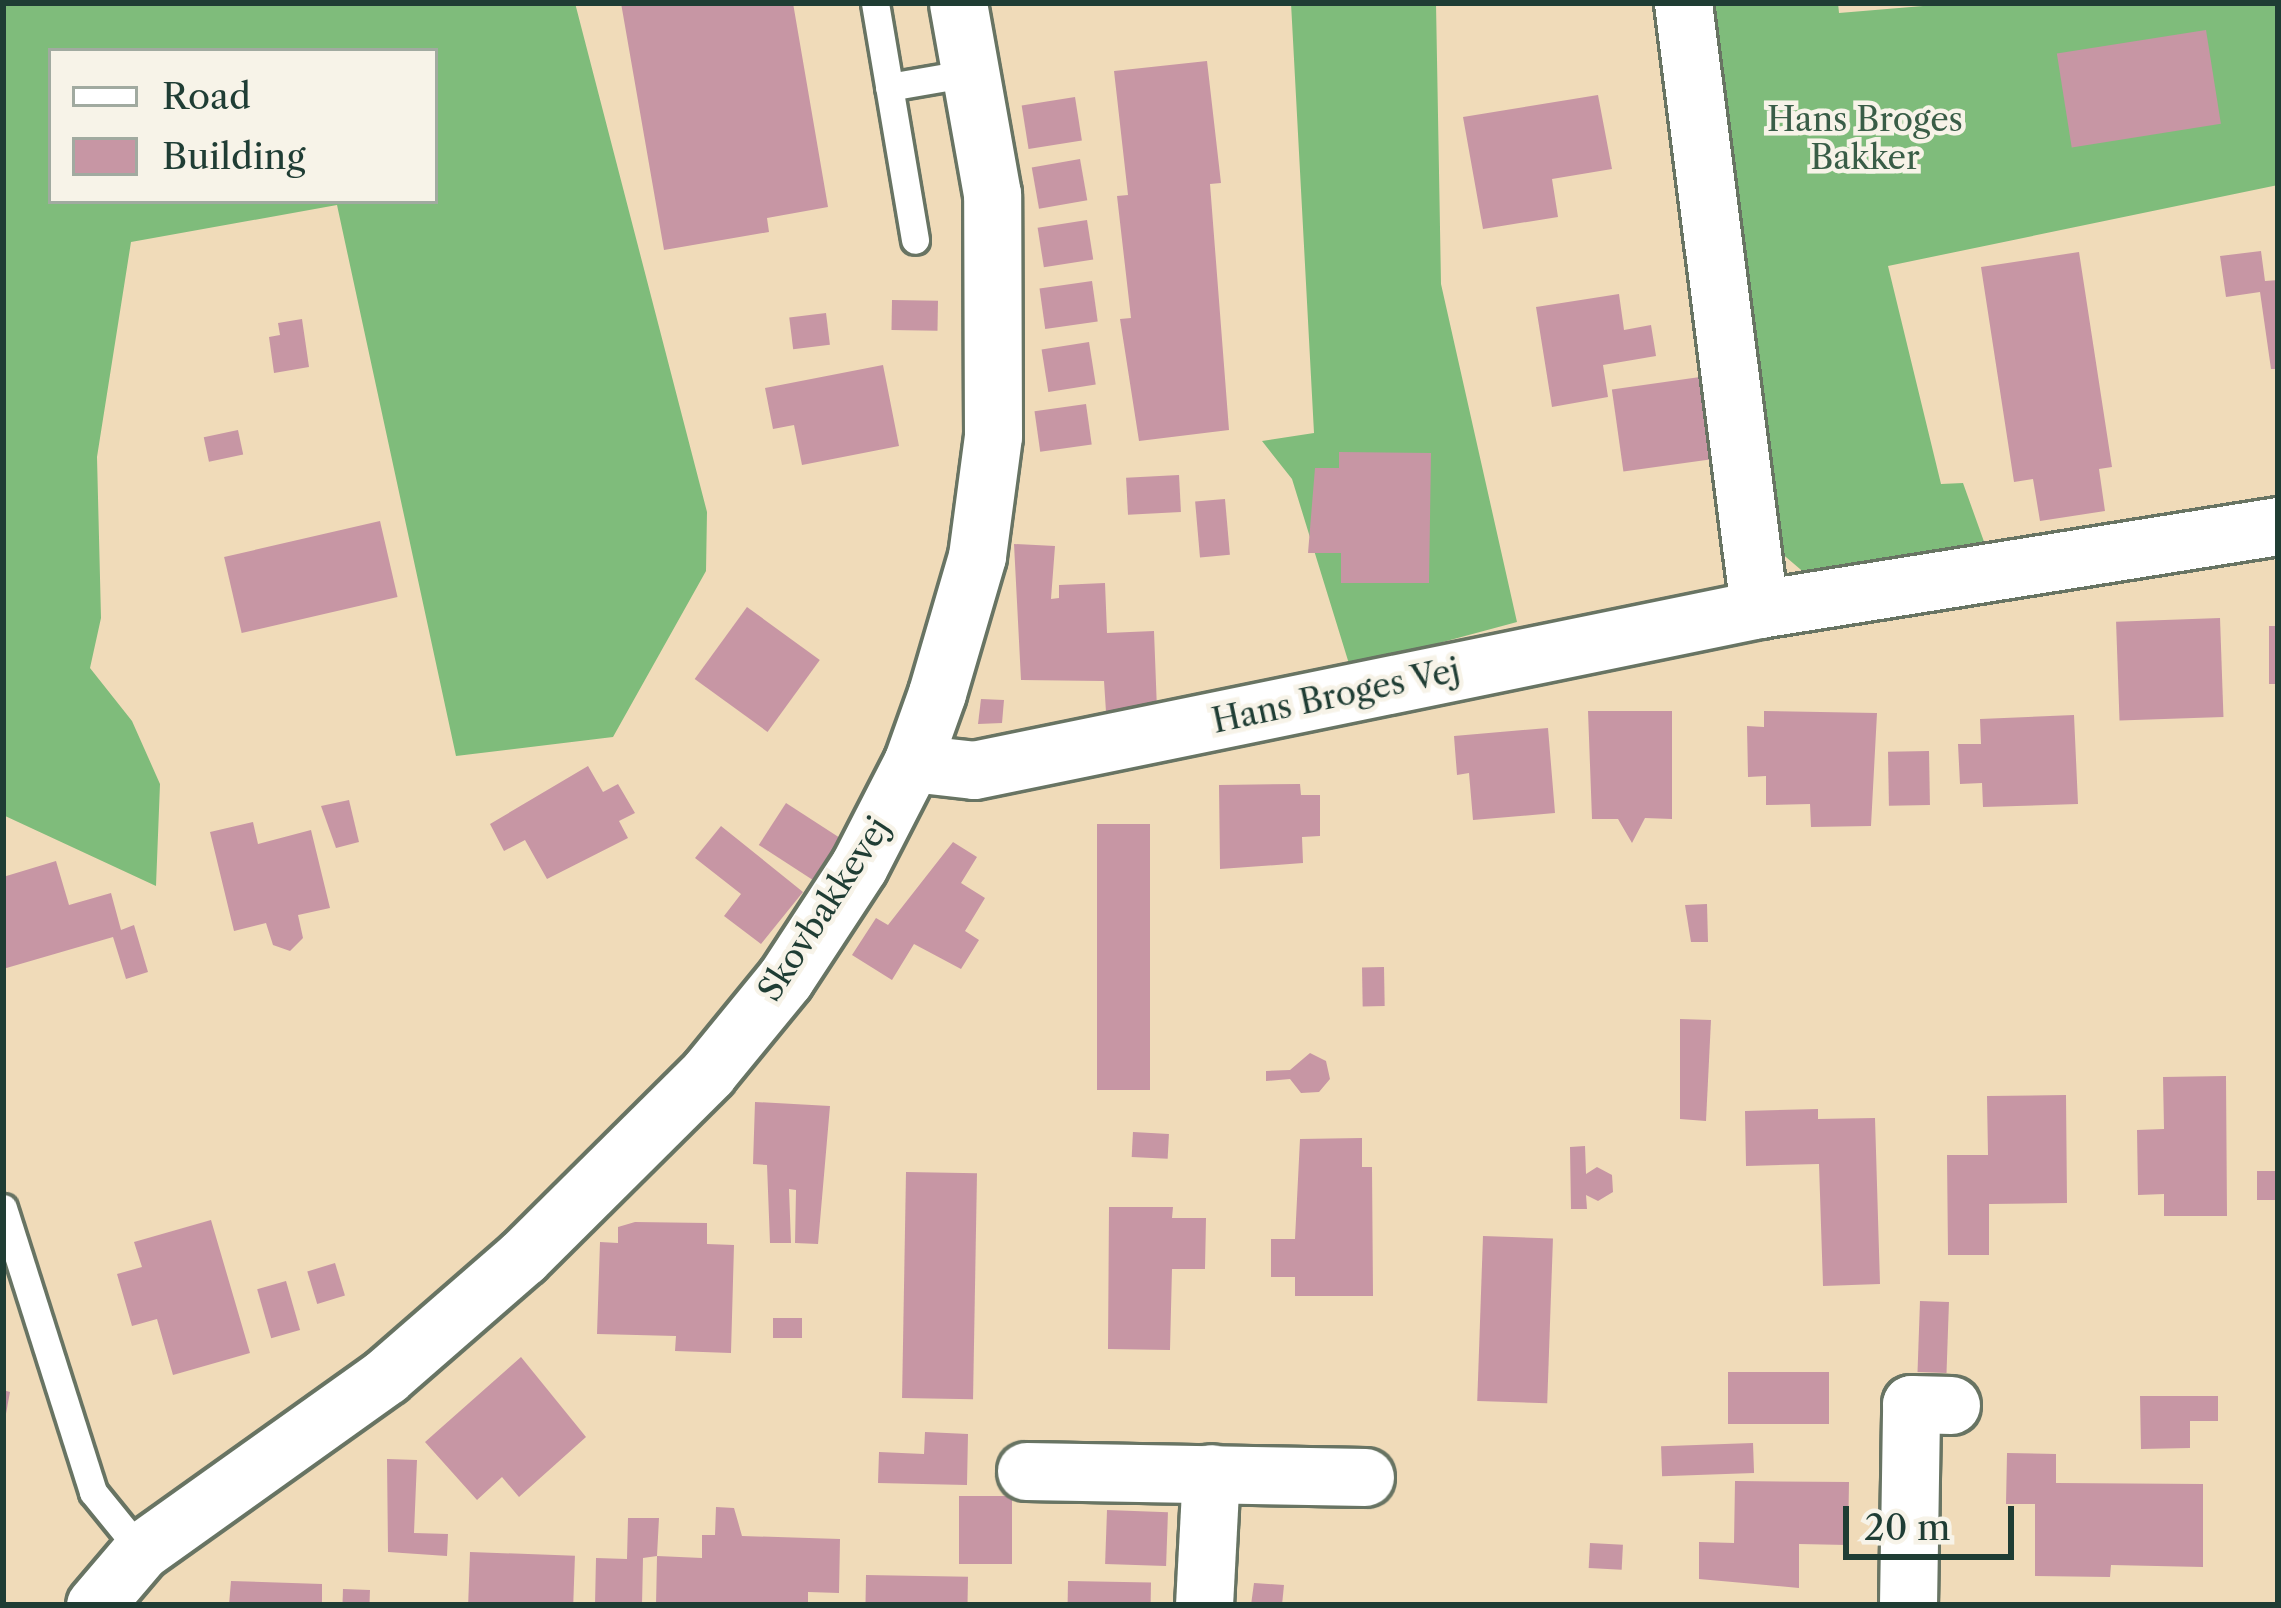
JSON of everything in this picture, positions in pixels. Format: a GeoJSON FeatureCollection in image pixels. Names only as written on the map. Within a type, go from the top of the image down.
{"type":"FeatureCollection","features":[{"type":"Feature","properties":{"kind":"street","name":"Skovbakkevej"},"geometry":{"type":"LineString","coordinates":[[95,1605],[142,1551],[386,1376],[523,1258],[708,1073],[785,979],[859,866],[912,764],[977,556],[993,436],[992,194],[958,3]]}},
{"type":"Feature","properties":{"kind":"street"},"geometry":{"type":"LineString","coordinates":[[1683,3],[1759,609]]}},
{"type":"Feature","properties":{"kind":"street","name":"Hans Broges Vej"},"geometry":{"type":"LineString","coordinates":[[912,764],[974,770],[1759,609],[2278,526]]}},
{"type":"Feature","properties":{"kind":"street"},"geometry":{"type":"LineString","coordinates":[[1908,1605],[1911,1404],[1951,1405]]}},
{"type":"Feature","properties":{"kind":"street"},"geometry":{"type":"LineString","coordinates":[[1026,1471],[1365,1477]]}},
{"type":"Feature","properties":{"kind":"street"},"geometry":{"type":"LineString","coordinates":[[1204,1605],[1211,1473]]}},
{"type":"Feature","properties":{"kind":"lane"},"geometry":{"type":"LineString","coordinates":[[875,3],[915,240]]}},
{"type":"Feature","properties":{"kind":"lane"},"geometry":{"type":"LineString","coordinates":[[889,87],[970,73]]}},
{"type":"Feature","properties":{"kind":"lane"},"geometry":{"type":"LineString","coordinates":[[3,1208],[93,1492],[142,1551]]}},
{"type":"Feature","properties":{"kind":"green space"},"geometry":{"type":"Polygon","coordinates":[[[3,3],[575,3],[707,512],[706,571],[613,737],[456,756],[337,205],[131,242],[97,457],[101,618],[90,668],[132,721],[160,784],[156,886],[3,815],[3,3]]]}},
{"type":"Feature","properties":{"kind":"green space"},"geometry":{"type":"Polygon","coordinates":[[[1291,3],[1436,3],[1441,284],[1517,622],[1350,667],[1292,479],[1262,441],[1314,433],[1291,3]]]}},
{"type":"Feature","properties":{"kind":"green space","name":"Hans Broges Bakker"},"geometry":{"type":"Polygon","coordinates":[[[1715,3],[1838,3],[1839,13],[1959,3],[2278,3],[2278,185],[1888,266],[1941,484],[1963,483],[1987,550],[1807,575],[1773,546],[1715,3]]]}},
{"type":"Feature","properties":{"kind":"building"},"geometry":{"type":"Polygon","coordinates":[[[621,3],[793,3],[828,207],[767,218],[769,232],[664,250],[621,3]]]}},
{"type":"Feature","properties":{"kind":"building"},"geometry":{"type":"Polygon","coordinates":[[[2206,30],[2221,124],[2072,147],[2057,54],[2206,30]]]}},
{"type":"Feature","properties":{"kind":"building"},"geometry":{"type":"Polygon","coordinates":[[[1207,61],[1221,183],[1210,184],[1229,430],[1139,441],[1120,319],[1131,318],[1117,196],[1128,195],[1114,71],[1207,61]]]}},
{"type":"Feature","properties":{"kind":"building"},"geometry":{"type":"Polygon","coordinates":[[[1598,95],[1612,169],[1552,179],[1558,217],[1483,229],[1463,117],[1598,95]]]}},
{"type":"Feature","properties":{"kind":"building"},"geometry":{"type":"Polygon","coordinates":[[[1075,97],[1082,140],[1029,149],[1022,105],[1075,97]]]}},
{"type":"Feature","properties":{"kind":"building"},"geometry":{"type":"Polygon","coordinates":[[[1080,159],[1087,200],[1039,209],[1032,168],[1080,159]]]}},
{"type":"Feature","properties":{"kind":"building"},"geometry":{"type":"Polygon","coordinates":[[[1087,220],[1093,260],[1044,267],[1038,228],[1087,220]]]}},
{"type":"Feature","properties":{"kind":"building"},"geometry":{"type":"Polygon","coordinates":[[[2261,251],[2265,281],[2278,280],[2278,369],[2271,369],[2260,292],[2226,297],[2220,256],[2261,251]]]}},
{"type":"Feature","properties":{"kind":"building"},"geometry":{"type":"Polygon","coordinates":[[[2079,252],[2112,467],[2099,469],[2105,511],[2040,521],[2033,479],[2014,482],[1981,267],[2079,252]]]}},
{"type":"Feature","properties":{"kind":"building"},"geometry":{"type":"Polygon","coordinates":[[[1092,281],[1098,322],[1045,329],[1040,288],[1092,281]]]}},
{"type":"Feature","properties":{"kind":"building"},"geometry":{"type":"Polygon","coordinates":[[[1619,294],[1624,330],[1651,325],[1656,356],[1603,365],[1608,397],[1552,407],[1536,307],[1619,294]]]}},
{"type":"Feature","properties":{"kind":"building"},"geometry":{"type":"Polygon","coordinates":[[[892,300],[938,301],[937,331],[891,330],[892,300]]]}},
{"type":"Feature","properties":{"kind":"building"},"geometry":{"type":"Polygon","coordinates":[[[826,313],[830,345],[793,349],[789,318],[826,313]]]}},
{"type":"Feature","properties":{"kind":"building"},"geometry":{"type":"Polygon","coordinates":[[[302,319],[309,367],[274,373],[269,337],[280,335],[278,323],[302,319]]]}},
{"type":"Feature","properties":{"kind":"building"},"geometry":{"type":"Polygon","coordinates":[[[1089,342],[1096,384],[1048,392],[1042,350],[1089,342]]]}},
{"type":"Feature","properties":{"kind":"building"},"geometry":{"type":"Polygon","coordinates":[[[883,365],[899,446],[802,465],[794,425],[773,429],[765,388],[883,365]]]}},
{"type":"Feature","properties":{"kind":"building"},"geometry":{"type":"Polygon","coordinates":[[[1700,377],[1712,459],[1623,472],[1612,389],[1700,377]]]}},
{"type":"Feature","properties":{"kind":"building"},"geometry":{"type":"Polygon","coordinates":[[[1086,404],[1092,445],[1040,452],[1035,411],[1086,404]]]}},
{"type":"Feature","properties":{"kind":"building"},"geometry":{"type":"Polygon","coordinates":[[[238,430],[243,454],[209,462],[204,437],[238,430]]]}},
{"type":"Feature","properties":{"kind":"building"},"geometry":{"type":"Polygon","coordinates":[[[1339,452],[1431,453],[1429,583],[1341,583],[1341,553],[1308,553],[1315,468],[1339,468],[1339,452]]]}},
{"type":"Feature","properties":{"kind":"building"},"geometry":{"type":"Polygon","coordinates":[[[1179,475],[1181,512],[1128,515],[1126,478],[1179,475]]]}},
{"type":"Feature","properties":{"kind":"building"},"geometry":{"type":"Polygon","coordinates":[[[1225,499],[1230,555],[1200,557],[1195,502],[1225,499]]]}},
{"type":"Feature","properties":{"kind":"building"},"geometry":{"type":"Polygon","coordinates":[[[380,521],[398,597],[242,633],[224,557],[380,521]]]}},
{"type":"Feature","properties":{"kind":"building"},"geometry":{"type":"Polygon","coordinates":[[[1014,544],[1055,546],[1051,599],[1059,598],[1059,585],[1105,583],[1107,633],[1154,631],[1157,710],[1106,712],[1104,681],[1021,680],[1014,544]]]}},
{"type":"Feature","properties":{"kind":"building"},"geometry":{"type":"Polygon","coordinates":[[[747,607],[820,660],[767,732],[695,679],[747,607]]]}},
{"type":"Feature","properties":{"kind":"building"},"geometry":{"type":"Polygon","coordinates":[[[2220,618],[2223,717],[2120,721],[2116,622],[2220,618]]]}},
{"type":"Feature","properties":{"kind":"building"},"geometry":{"type":"Polygon","coordinates":[[[2269,626],[2278,626],[2278,684],[2269,684],[2269,626]]]}},
{"type":"Feature","properties":{"kind":"building"},"geometry":{"type":"Polygon","coordinates":[[[981,699],[1004,700],[1002,723],[978,724],[981,699]]]}},
{"type":"Feature","properties":{"kind":"building"},"geometry":{"type":"Polygon","coordinates":[[[1588,711],[1672,711],[1672,819],[1645,818],[1632,843],[1618,819],[1592,819],[1588,711]]]}},
{"type":"Feature","properties":{"kind":"building"},"geometry":{"type":"Polygon","coordinates":[[[1764,711],[1877,713],[1871,826],[1811,827],[1810,804],[1766,805],[1766,776],[1748,777],[1747,726],[1764,727],[1764,711]]]}},
{"type":"Feature","properties":{"kind":"building"},"geometry":{"type":"Polygon","coordinates":[[[2074,715],[2078,804],[1983,807],[1982,783],[1960,784],[1958,744],[1981,744],[1980,719],[2074,715]]]}},
{"type":"Feature","properties":{"kind":"building"},"geometry":{"type":"Polygon","coordinates":[[[1548,728],[1555,813],[1473,820],[1469,773],[1457,775],[1454,736],[1548,728]]]}},
{"type":"Feature","properties":{"kind":"building"},"geometry":{"type":"Polygon","coordinates":[[[1929,751],[1930,805],[1889,806],[1888,752],[1929,751]]]}},
{"type":"Feature","properties":{"kind":"building"},"geometry":{"type":"Polygon","coordinates":[[[588,766],[603,792],[618,784],[635,813],[619,821],[628,838],[547,879],[525,840],[504,851],[490,824],[588,766]]]}},
{"type":"Feature","properties":{"kind":"building"},"geometry":{"type":"Polygon","coordinates":[[[1300,784],[1301,795],[1320,795],[1320,836],[1302,837],[1303,863],[1220,869],[1219,785],[1300,784]]]}},
{"type":"Feature","properties":{"kind":"building"},"geometry":{"type":"Polygon","coordinates":[[[349,800],[359,842],[336,848],[321,806],[349,800]]]}},
{"type":"Feature","properties":{"kind":"building"},"geometry":{"type":"Polygon","coordinates":[[[786,803],[840,838],[812,880],[759,845],[786,803]]]}},
{"type":"Feature","properties":{"kind":"building"},"geometry":{"type":"Polygon","coordinates":[[[253,822],[258,844],[311,830],[330,908],[298,915],[303,938],[290,951],[273,945],[266,923],[234,931],[210,832],[253,822]]]}},
{"type":"Feature","properties":{"kind":"building"},"geometry":{"type":"Polygon","coordinates":[[[1097,824],[1150,824],[1150,1090],[1097,1090],[1097,824]]]}},
{"type":"Feature","properties":{"kind":"building"},"geometry":{"type":"Polygon","coordinates":[[[721,826],[803,892],[761,944],[724,916],[741,894],[695,858],[721,826]]]}},
{"type":"Feature","properties":{"kind":"building"},"geometry":{"type":"Polygon","coordinates":[[[953,842],[977,857],[961,883],[985,898],[965,931],[979,940],[961,969],[914,944],[892,980],[852,955],[876,918],[888,925],[953,842]]]}},
{"type":"Feature","properties":{"kind":"building"},"geometry":{"type":"Polygon","coordinates":[[[56,861],[69,905],[111,893],[121,930],[134,925],[148,972],[126,979],[113,937],[3,969],[3,877],[56,861]]]}},
{"type":"Feature","properties":{"kind":"building"},"geometry":{"type":"Polygon","coordinates":[[[1707,904],[1708,942],[1691,942],[1685,905],[1707,904]]]}},
{"type":"Feature","properties":{"kind":"building"},"geometry":{"type":"Polygon","coordinates":[[[1362,967],[1384,967],[1385,1006],[1363,1006],[1362,967]]]}},
{"type":"Feature","properties":{"kind":"building"},"geometry":{"type":"Polygon","coordinates":[[[1680,1019],[1711,1020],[1706,1121],[1680,1119],[1680,1019]]]}},
{"type":"Feature","properties":{"kind":"building"},"geometry":{"type":"Polygon","coordinates":[[[1310,1053],[1326,1061],[1330,1079],[1319,1092],[1301,1093],[1290,1079],[1266,1081],[1266,1071],[1290,1070],[1310,1053]]]}},
{"type":"Feature","properties":{"kind":"building"},"geometry":{"type":"Polygon","coordinates":[[[2226,1076],[2227,1216],[2164,1216],[2164,1194],[2138,1195],[2137,1130],[2164,1129],[2163,1077],[2226,1076]]]}},
{"type":"Feature","properties":{"kind":"building"},"geometry":{"type":"Polygon","coordinates":[[[2066,1095],[2067,1203],[1989,1204],[1989,1255],[1948,1255],[1947,1155],[1988,1155],[1987,1096],[2066,1095]]]}},
{"type":"Feature","properties":{"kind":"building"},"geometry":{"type":"Polygon","coordinates":[[[755,1102],[830,1106],[818,1244],[795,1243],[796,1190],[789,1189],[791,1243],[770,1243],[767,1165],[753,1164],[755,1102]]]}},
{"type":"Feature","properties":{"kind":"building"},"geometry":{"type":"Polygon","coordinates":[[[1818,1109],[1818,1119],[1875,1118],[1880,1284],[1823,1286],[1819,1164],[1746,1166],[1745,1111],[1818,1109]]]}},
{"type":"Feature","properties":{"kind":"building"},"geometry":{"type":"Polygon","coordinates":[[[1133,1132],[1169,1134],[1168,1159],[1132,1157],[1133,1132]]]}},
{"type":"Feature","properties":{"kind":"building"},"geometry":{"type":"Polygon","coordinates":[[[1362,1138],[1362,1167],[1372,1167],[1373,1296],[1295,1296],[1295,1277],[1271,1277],[1271,1239],[1295,1239],[1300,1139],[1362,1138]]]}},
{"type":"Feature","properties":{"kind":"building"},"geometry":{"type":"Polygon","coordinates":[[[1585,1146],[1586,1174],[1597,1167],[1612,1175],[1613,1192],[1598,1201],[1586,1195],[1587,1209],[1571,1209],[1570,1147],[1585,1146]]]}},
{"type":"Feature","properties":{"kind":"building"},"geometry":{"type":"Polygon","coordinates":[[[2257,1171],[2278,1171],[2278,1200],[2257,1200],[2257,1171]]]}},
{"type":"Feature","properties":{"kind":"building"},"geometry":{"type":"Polygon","coordinates":[[[906,1172],[977,1173],[973,1399],[902,1398],[906,1172]]]}},
{"type":"Feature","properties":{"kind":"building"},"geometry":{"type":"Polygon","coordinates":[[[1109,1207],[1173,1207],[1172,1218],[1206,1218],[1205,1269],[1172,1269],[1170,1350],[1108,1349],[1109,1207]]]}},
{"type":"Feature","properties":{"kind":"building"},"geometry":{"type":"Polygon","coordinates":[[[211,1220],[250,1353],[173,1375],[157,1319],[132,1326],[117,1274],[142,1267],[134,1242],[211,1220]]]}},
{"type":"Feature","properties":{"kind":"building"},"geometry":{"type":"Polygon","coordinates":[[[635,1222],[707,1223],[707,1244],[734,1245],[731,1353],[675,1351],[676,1336],[597,1334],[600,1242],[618,1243],[618,1227],[635,1222]]]}},
{"type":"Feature","properties":{"kind":"building"},"geometry":{"type":"Polygon","coordinates":[[[1483,1236],[1553,1238],[1547,1403],[1477,1401],[1483,1236]]]}},
{"type":"Feature","properties":{"kind":"building"},"geometry":{"type":"Polygon","coordinates":[[[335,1263],[345,1296],[317,1304],[307,1271],[335,1263]]]}},
{"type":"Feature","properties":{"kind":"building"},"geometry":{"type":"Polygon","coordinates":[[[286,1281],[300,1330],[271,1338],[257,1289],[286,1281]]]}},
{"type":"Feature","properties":{"kind":"building"},"geometry":{"type":"Polygon","coordinates":[[[1920,1301],[1949,1302],[1947,1373],[1918,1372],[1920,1301]]]}},
{"type":"Feature","properties":{"kind":"building"},"geometry":{"type":"Polygon","coordinates":[[[773,1318],[802,1318],[802,1338],[773,1338],[773,1318]]]}},
{"type":"Feature","properties":{"kind":"building"},"geometry":{"type":"Polygon","coordinates":[[[521,1357],[586,1437],[519,1497],[502,1477],[477,1500],[425,1442],[521,1357]]]}},
{"type":"Feature","properties":{"kind":"building"},"geometry":{"type":"Polygon","coordinates":[[[1728,1372],[1829,1372],[1829,1424],[1728,1424],[1728,1372]]]}},
{"type":"Feature","properties":{"kind":"building"},"geometry":{"type":"Polygon","coordinates":[[[3,1390],[10,1392],[5,1419],[3,1419],[3,1390]]]}},
{"type":"Feature","properties":{"kind":"building"},"geometry":{"type":"Polygon","coordinates":[[[2140,1396],[2218,1396],[2218,1421],[2190,1421],[2190,1448],[2141,1449],[2140,1396]]]}},
{"type":"Feature","properties":{"kind":"building"},"geometry":{"type":"Polygon","coordinates":[[[925,1432],[968,1434],[967,1485],[878,1483],[879,1452],[924,1454],[925,1432]]]}},
{"type":"Feature","properties":{"kind":"building"},"geometry":{"type":"Polygon","coordinates":[[[1753,1443],[1754,1473],[1662,1476],[1661,1446],[1753,1443]]]}},
{"type":"Feature","properties":{"kind":"building"},"geometry":{"type":"Polygon","coordinates":[[[2007,1453],[2056,1454],[2056,1483],[2203,1484],[2203,1567],[2111,1565],[2110,1577],[2035,1576],[2035,1504],[2006,1504],[2007,1453]]]}},
{"type":"Feature","properties":{"kind":"building"},"geometry":{"type":"Polygon","coordinates":[[[387,1459],[417,1460],[414,1533],[448,1534],[447,1556],[388,1552],[387,1459]]]}},
{"type":"Feature","properties":{"kind":"building"},"geometry":{"type":"Polygon","coordinates":[[[1735,1481],[1849,1482],[1848,1545],[1799,1544],[1799,1588],[1699,1579],[1699,1542],[1734,1543],[1735,1481]]]}},
{"type":"Feature","properties":{"kind":"building"},"geometry":{"type":"Polygon","coordinates":[[[959,1496],[1012,1496],[1012,1564],[959,1564],[959,1496]]]}},
{"type":"Feature","properties":{"kind":"building"},"geometry":{"type":"Polygon","coordinates":[[[716,1507],[734,1508],[742,1536],[840,1539],[839,1593],[808,1592],[808,1605],[656,1605],[657,1556],[702,1558],[702,1535],[715,1535],[716,1507]]]}},
{"type":"Feature","properties":{"kind":"building"},"geometry":{"type":"Polygon","coordinates":[[[1107,1510],[1168,1512],[1166,1566],[1105,1564],[1107,1510]]]}},
{"type":"Feature","properties":{"kind":"building"},"geometry":{"type":"Polygon","coordinates":[[[628,1518],[659,1518],[657,1556],[643,1558],[642,1605],[595,1605],[596,1558],[627,1559],[628,1518]]]}},
{"type":"Feature","properties":{"kind":"building"},"geometry":{"type":"Polygon","coordinates":[[[1590,1543],[1623,1545],[1622,1570],[1589,1568],[1590,1543]]]}},
{"type":"Feature","properties":{"kind":"building"},"geometry":{"type":"Polygon","coordinates":[[[470,1552],[575,1556],[573,1605],[468,1605],[470,1552]]]}},
{"type":"Feature","properties":{"kind":"building"},"geometry":{"type":"Polygon","coordinates":[[[866,1575],[968,1577],[967,1605],[865,1605],[866,1575]]]}},
{"type":"Feature","properties":{"kind":"building"},"geometry":{"type":"Polygon","coordinates":[[[231,1581],[322,1584],[322,1605],[229,1605],[231,1581]]]}},
{"type":"Feature","properties":{"kind":"building"},"geometry":{"type":"Polygon","coordinates":[[[1068,1581],[1151,1582],[1151,1605],[1068,1605],[1068,1581]]]}},
{"type":"Feature","properties":{"kind":"building"},"geometry":{"type":"Polygon","coordinates":[[[1254,1583],[1284,1585],[1282,1605],[1251,1605],[1254,1583]]]}},
{"type":"Feature","properties":{"kind":"building"},"geometry":{"type":"Polygon","coordinates":[[[343,1589],[370,1590],[369,1605],[342,1605],[343,1589]]]}}]}
